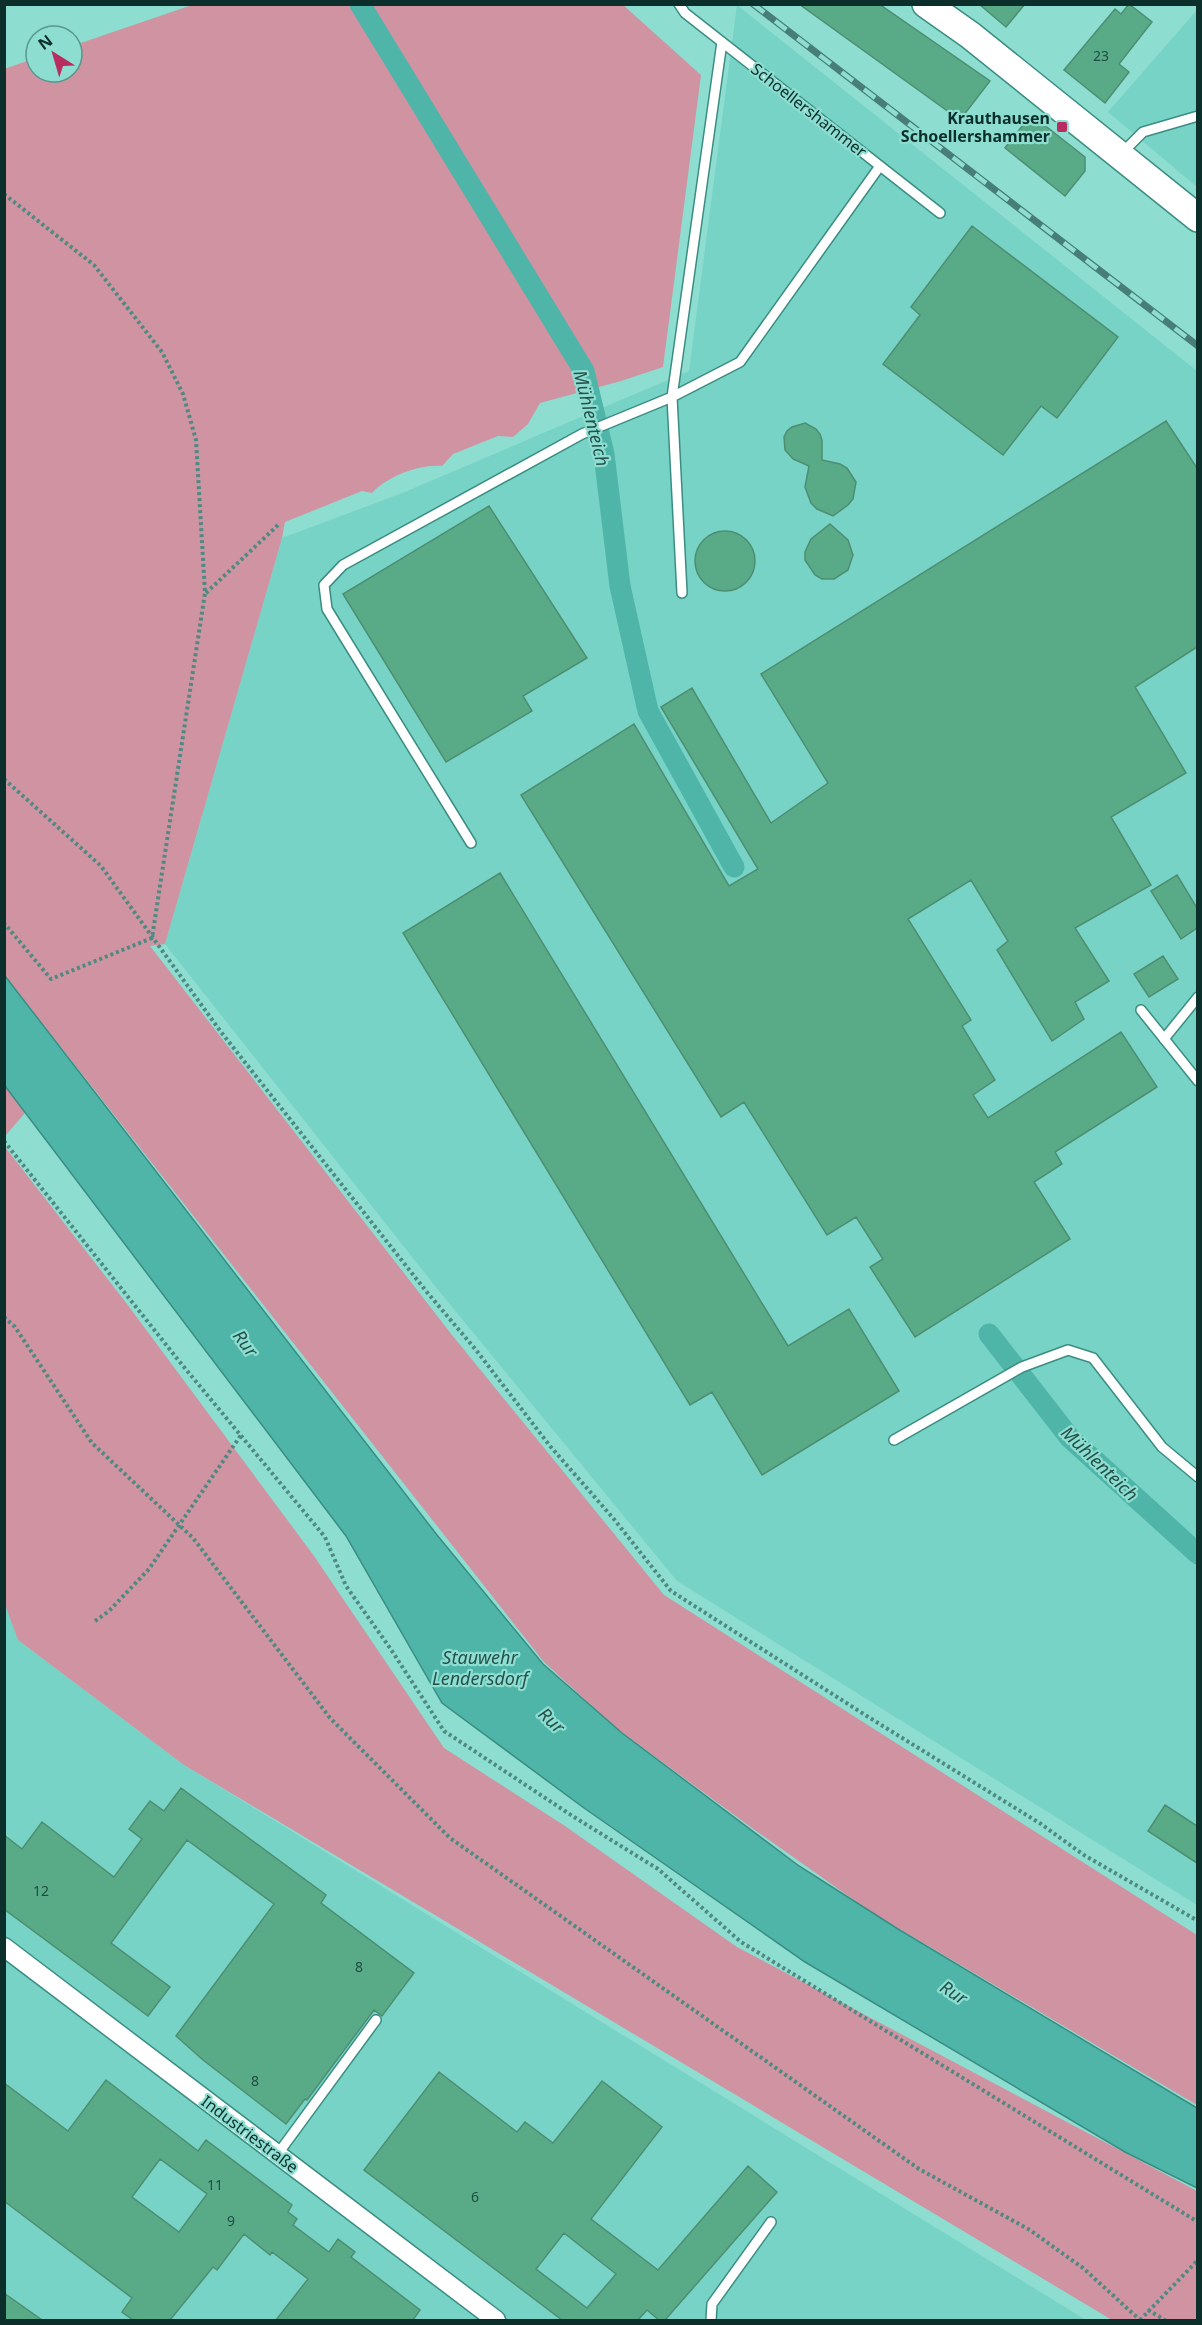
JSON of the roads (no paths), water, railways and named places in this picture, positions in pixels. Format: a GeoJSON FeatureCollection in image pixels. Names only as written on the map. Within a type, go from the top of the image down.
{"type":"FeatureCollection","features":[{"type":"Feature","properties":{"kind":"main road"},"geometry":{"type":"LineString","coordinates":[[926,4],[970,35],[1197,218]]}},
{"type":"Feature","properties":{"kind":"street","name":"Industriestraße"},"geometry":{"type":"LineString","coordinates":[[4,1947],[496,2320]]}},
{"type":"Feature","properties":{"kind":"lane","name":"Schoellershammer"},"geometry":{"type":"LineString","coordinates":[[679,4],[685,13],[940,213]]}},
{"type":"Feature","properties":{"kind":"lane"},"geometry":{"type":"LineString","coordinates":[[682,593],[672,397],[722,42]]}},
{"type":"Feature","properties":{"kind":"lane"},"geometry":{"type":"LineString","coordinates":[[1120,155],[1143,132],[1197,116]]}},
{"type":"Feature","properties":{"kind":"lane"},"geometry":{"type":"LineString","coordinates":[[471,843],[327,609],[324,585],[343,565],[582,434],[672,397],[740,362],[880,166]]}},
{"type":"Feature","properties":{"kind":"lane"},"geometry":{"type":"LineString","coordinates":[[1164,1039],[1197,997]]}},
{"type":"Feature","properties":{"kind":"lane"},"geometry":{"type":"LineString","coordinates":[[1142,1010],[1197,1081]]}},
{"type":"Feature","properties":{"kind":"lane"},"geometry":{"type":"LineString","coordinates":[[894,1440],[1022,1367],[1068,1350],[1093,1358],[1162,1447],[1197,1477]]}},
{"type":"Feature","properties":{"kind":"lane"},"geometry":{"type":"LineString","coordinates":[[277,2155],[376,2020]]}},
{"type":"Feature","properties":{"kind":"lane"},"geometry":{"type":"LineString","coordinates":[[711,2320],[712,2304],[771,2222]]}},
{"type":"Feature","properties":{"kind":"water","name":"Stauwehr Lendersdorf"},"geometry":{"type":"Polygon","coordinates":[[[5,976],[437,1535],[543,1664],[622,1733],[799,1866],[898,1929],[1197,2108],[1197,2188],[1125,2152],[805,1962],[584,1808],[442,1703],[346,1536],[5,1086],[5,976]]]}},
{"type":"Feature","properties":{"kind":"waterway","name":"Mühlenteich"},"geometry":{"type":"LineString","coordinates":[[360,4],[584,371],[604,454],[620,586],[648,711],[734,867]]}},
{"type":"Feature","properties":{"kind":"waterway","name":"Mühlenteich"},"geometry":{"type":"LineString","coordinates":[[989,1334],[1070,1438],[1198,1554]]}},
{"type":"Feature","properties":{"kind":"railway"},"geometry":{"type":"LineString","coordinates":[[753,4],[1198,346]]}},
{"type":"Feature","properties":{"kind":"place","name":"Krauthausen Schoellershammer"},"geometry":{"type":"Point","coordinates":[1062,127]}},
{"type":"Feature","properties":{"kind":"water label","name":"Rur"},"geometry":{"type":"Point","coordinates":[246,1343]}},
{"type":"Feature","properties":{"kind":"water label","name":"Rur"},"geometry":{"type":"Point","coordinates":[552,1720]}},
{"type":"Feature","properties":{"kind":"water label","name":"Rur"},"geometry":{"type":"Point","coordinates":[954,1992]}}]}
